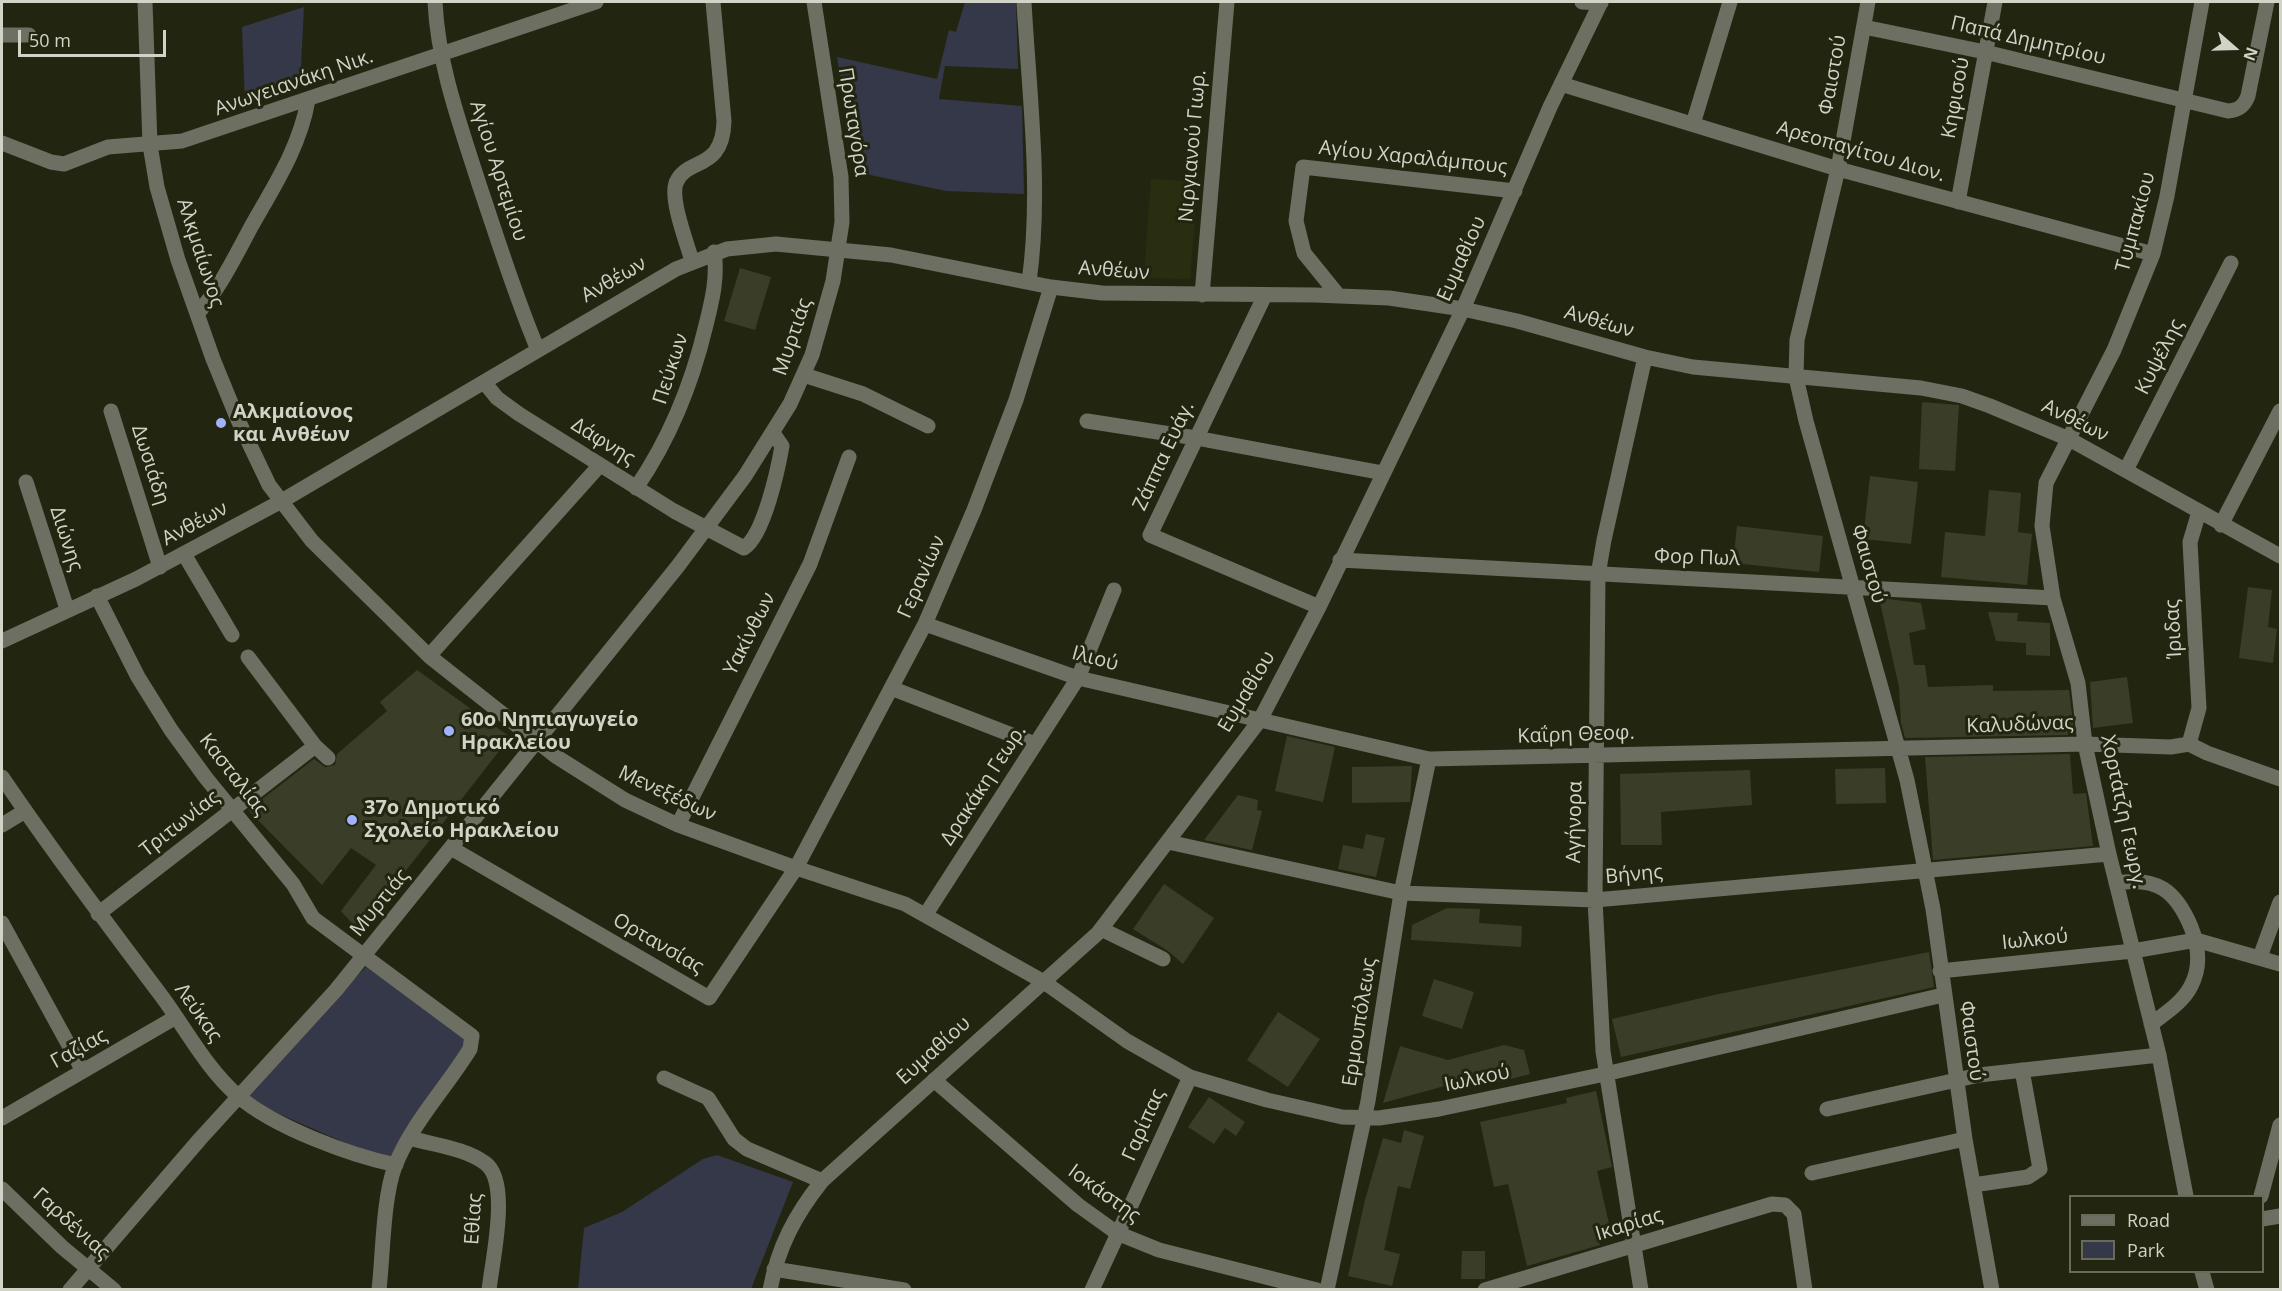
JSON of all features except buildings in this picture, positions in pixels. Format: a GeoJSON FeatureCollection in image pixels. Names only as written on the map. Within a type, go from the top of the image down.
{"type":"FeatureCollection","features":[{"type":"Feature","properties":{"kind":"street","name":"Αλκμαίωνος"},"geometry":{"type":"LineString","coordinates":[[145,2],[150,145],[165,216],[197,314],[238,420],[261,471],[280,502]]}},
{"type":"Feature","properties":{"kind":"street","name":"Αγίου Αρτεμίου"},"geometry":{"type":"LineString","coordinates":[[435,2],[441,56],[491,219],[538,350]]}},
{"type":"Feature","properties":{"kind":"street","name":"Ανωγειανάκη Νικ."},"geometry":{"type":"LineString","coordinates":[[2,143],[58,164],[72,162],[108,147],[150,145],[194,139],[596,2]]}},
{"type":"Feature","properties":{"kind":"street"},"geometry":{"type":"LineString","coordinates":[[692,261],[675,190],[680,178],[711,159],[722,139],[724,121],[713,2]]}},
{"type":"Feature","properties":{"kind":"street","name":"Πρωταγόρα"},"geometry":{"type":"LineString","coordinates":[[814,2],[841,177],[842,222],[839,249]]}},
{"type":"Feature","properties":{"kind":"street"},"geometry":{"type":"LineString","coordinates":[[1024,2],[1034,188],[1033,250],[1029,282]]}},
{"type":"Feature","properties":{"kind":"street","name":"Νιργιανού Γιωρ."},"geometry":{"type":"LineString","coordinates":[[1202,295],[1227,2]]}},
{"type":"Feature","properties":{"kind":"street"},"geometry":{"type":"LineString","coordinates":[[1582,2],[1601,2]]}},
{"type":"Feature","properties":{"kind":"street","name":"Ευμαθίου"},"geometry":{"type":"LineString","coordinates":[[770,1290],[774,1269],[793,1221],[822,1181],[1072,959],[1101,929],[1260,720],[1319,607],[1463,309],[1561,84],[1601,2]]}},
{"type":"Feature","properties":{"kind":"street"},"geometry":{"type":"LineString","coordinates":[[1693,124],[1730,2]]}},
{"type":"Feature","properties":{"kind":"street","name":"Φαιστού"},"geometry":{"type":"LineString","coordinates":[[1868,2],[1838,169],[1799,328],[1796,377],[1806,422],[1898,750],[1925,871],[1965,1139],[1992,1290]]}},
{"type":"Feature","properties":{"kind":"street","name":"Κηφισού"},"geometry":{"type":"LineString","coordinates":[[1958,202],[1995,2]]}},
{"type":"Feature","properties":{"kind":"street","name":"Τυμπακίου"},"geometry":{"type":"LineString","coordinates":[[2069,440],[2114,350],[2153,254],[2167,196],[2202,2]]}},
{"type":"Feature","properties":{"kind":"street","name":"Παπά Δημητρίου"},"geometry":{"type":"LineString","coordinates":[[1864,27],[1985,52],[2228,111],[2237,110],[2244,104],[2267,2]]}},
{"type":"Feature","properties":{"kind":"street"},"geometry":{"type":"LineString","coordinates":[[2,35],[29,35]]}},
{"type":"Feature","properties":{"kind":"street","name":"Αρεοπαγίτου Διον."},"geometry":{"type":"LineString","coordinates":[[1561,84],[1838,169],[2153,254]]}},
{"type":"Feature","properties":{"kind":"street"},"geometry":{"type":"LineString","coordinates":[[197,314],[218,287],[288,160],[301,131],[308,100]]}},
{"type":"Feature","properties":{"kind":"street","name":"Αγίου Χαραλάμπους"},"geometry":{"type":"LineString","coordinates":[[1338,295],[1304,253],[1296,221],[1303,167],[1515,191]]}},
{"type":"Feature","properties":{"kind":"street","name":"Ανθέων"},"geometry":{"type":"LineString","coordinates":[[2,641],[160,567],[280,502],[620,299],[692,261],[714,252],[754,245],[839,249],[936,263],[1051,287],[1129,294],[1338,295],[1389,298],[1463,309],[1645,357],[1710,369],[1921,388],[1962,396],[2015,415],[2069,440],[2280,556]]}},
{"type":"Feature","properties":{"kind":"street","name":"Μυρτιάς"},"geometry":{"type":"LineString","coordinates":[[70,1290],[238,1096],[315,1015],[706,529],[773,433],[804,375],[825,315],[839,249]]}},
{"type":"Feature","properties":{"kind":"street","name":"Πεύκων"},"geometry":{"type":"LineString","coordinates":[[636,488],[668,436],[692,379],[712,300],[716,275],[714,252]]}},
{"type":"Feature","properties":{"kind":"street","name":"Κυψέλης"},"geometry":{"type":"LineString","coordinates":[[2126,470],[2231,263]]}},
{"type":"Feature","properties":{"kind":"street","name":"Γερανίων"},"geometry":{"type":"LineString","coordinates":[[796,868],[924,624],[966,530],[1016,400],[1051,287]]}},
{"type":"Feature","properties":{"kind":"street","name":"Ζάππα Ευάγ."},"geometry":{"type":"LineString","coordinates":[[1265,295],[1150,535],[1319,607]]}},
{"type":"Feature","properties":{"kind":"street","name":"Αγήνορα"},"geometry":{"type":"LineString","coordinates":[[1641,1290],[1605,1074],[1595,900],[1598,575],[1645,357]]}},
{"type":"Feature","properties":{"kind":"street"},"geometry":{"type":"LineString","coordinates":[[804,375],[862,394],[928,426]]}},
{"type":"Feature","properties":{"kind":"street","name":"Δάφνης"},"geometry":{"type":"LineString","coordinates":[[484,381],[506,406],[706,529]]}},
{"type":"Feature","properties":{"kind":"street","name":"Δωσιάδη"},"geometry":{"type":"LineString","coordinates":[[111,411],[160,567]]}},
{"type":"Feature","properties":{"kind":"street"},"geometry":{"type":"LineString","coordinates":[[2221,525],[2280,411]]}},
{"type":"Feature","properties":{"kind":"street"},"geometry":{"type":"LineString","coordinates":[[1087,422],[1196,438],[1383,473]]}},
{"type":"Feature","properties":{"kind":"street"},"geometry":{"type":"LineString","coordinates":[[706,529],[744,548],[751,541],[760,524],[780,456],[782,442],[773,433]]}},
{"type":"Feature","properties":{"kind":"street","name":"Χορτάτζη Γεωργ."},"geometry":{"type":"LineString","coordinates":[[2069,440],[2046,483],[2043,504],[2042,526],[2053,598],[2078,683],[2085,744],[2109,854],[2159,1055],[2186,1195]]}},
{"type":"Feature","properties":{"kind":"street","name":"Υακίνθων"},"geometry":{"type":"LineString","coordinates":[[678,825],[810,564],[849,457]]}},
{"type":"Feature","properties":{"kind":"street"},"geometry":{"type":"LineString","coordinates":[[429,656],[600,465]]}},
{"type":"Feature","properties":{"kind":"street","name":"Διώνης"},"geometry":{"type":"LineString","coordinates":[[26,482],[67,609]]}},
{"type":"Feature","properties":{"kind":"street","name":"Μενεξέδων"},"geometry":{"type":"LineString","coordinates":[[280,502],[325,555],[429,656],[535,741],[606,789],[678,825],[796,868],[905,904],[1044,982]]}},
{"type":"Feature","properties":{"kind":"street","name":"Ίριδας"},"geometry":{"type":"LineString","coordinates":[[2189,744],[2199,708],[2190,542],[2199,512]]}},
{"type":"Feature","properties":{"kind":"street"},"geometry":{"type":"LineString","coordinates":[[184,554],[232,635]]}},
{"type":"Feature","properties":{"kind":"street","name":"Φορ Πωλ"},"geometry":{"type":"LineString","coordinates":[[1340,560],[2053,598]]}},
{"type":"Feature","properties":{"kind":"street","name":"Δρακάκη Γεωρ."},"geometry":{"type":"LineString","coordinates":[[926,914],[1078,678],[1114,590]]}},
{"type":"Feature","properties":{"kind":"street","name":"Κασταλίας"},"geometry":{"type":"LineString","coordinates":[[97,596],[138,677],[171,730],[293,884],[313,918],[472,1036],[470,1049],[410,1138]]}},
{"type":"Feature","properties":{"kind":"street","name":"Ιλιού"},"geometry":{"type":"LineString","coordinates":[[924,624],[1078,678],[1260,720]]}},
{"type":"Feature","properties":{"kind":"street"},"geometry":{"type":"LineString","coordinates":[[248,657],[315,746],[328,758]]}},
{"type":"Feature","properties":{"kind":"street"},"geometry":{"type":"LineString","coordinates":[[891,688],[1035,744]]}},
{"type":"Feature","properties":{"kind":"street","name":"Καΐρη Θεοφ."},"geometry":{"type":"LineString","coordinates":[[1260,720],[1429,759],[1898,750]]}},
{"type":"Feature","properties":{"kind":"street","name":"Καλυδώνας"},"geometry":{"type":"LineString","coordinates":[[1898,750],[2085,744],[2171,747],[2189,744],[2207,753],[2280,779]]}},
{"type":"Feature","properties":{"kind":"street","name":"Τριτωνίας"},"geometry":{"type":"LineString","coordinates":[[98,914],[315,746]]}},
{"type":"Feature","properties":{"kind":"street","name":"Ερμουπόλεως"},"geometry":{"type":"LineString","coordinates":[[1327,1290],[1364,1119],[1401,893],[1429,759]]}},
{"type":"Feature","properties":{"kind":"street","name":"Λεύκας"},"geometry":{"type":"LineString","coordinates":[[2,777],[98,914],[213,1070],[238,1096],[287,1125],[324,1142],[360,1156],[396,1165]]}},
{"type":"Feature","properties":{"kind":"street"},"geometry":{"type":"LineString","coordinates":[[2,825],[25,811]]}},
{"type":"Feature","properties":{"kind":"street","name":"Βήνης"},"geometry":{"type":"LineString","coordinates":[[1168,842],[1401,893],[1595,900],[2109,854]]}},
{"type":"Feature","properties":{"kind":"street","name":"Ορτανσίας"},"geometry":{"type":"LineString","coordinates":[[451,848],[709,998],[796,868]]}},
{"type":"Feature","properties":{"kind":"street"},"geometry":{"type":"LineString","coordinates":[[2116,883],[2132,880],[2163,889],[2181,903],[2196,940],[2197,972],[2191,988],[2175,1006],[2151,1024]]}},
{"type":"Feature","properties":{"kind":"street"},"geometry":{"type":"LineString","coordinates":[[2260,957],[2280,902]]}},
{"type":"Feature","properties":{"kind":"street"},"geometry":{"type":"LineString","coordinates":[[2,923],[83,1071]]}},
{"type":"Feature","properties":{"kind":"street"},"geometry":{"type":"LineString","coordinates":[[1101,929],[1164,958]]}},
{"type":"Feature","properties":{"kind":"street"},"geometry":{"type":"LineString","coordinates":[[2196,940],[2280,964]]}},
{"type":"Feature","properties":{"kind":"street","name":"Ιωλκού"},"geometry":{"type":"LineString","coordinates":[[1940,971],[2133,951],[2196,940]]}},
{"type":"Feature","properties":{"kind":"street","name":"Ιωλκού"},"geometry":{"type":"LineString","coordinates":[[1044,982],[1127,1041],[1190,1077],[1318,1113],[1364,1119],[1439,1108],[1605,1074],[1943,995]]}},
{"type":"Feature","properties":{"kind":"street","name":"Γαζίας"},"geometry":{"type":"LineString","coordinates":[[2,1118],[176,1017]]}},
{"type":"Feature","properties":{"kind":"street"},"geometry":{"type":"LineString","coordinates":[[1827,1109],[1956,1079],[2159,1055]]}},
{"type":"Feature","properties":{"kind":"street"},"geometry":{"type":"LineString","coordinates":[[1973,1185],[2028,1177],[2040,1169],[2022,1070]]}},
{"type":"Feature","properties":{"kind":"street","name":"Γαρίπας"},"geometry":{"type":"LineString","coordinates":[[1092,1290],[1190,1077]]}},
{"type":"Feature","properties":{"kind":"street"},"geometry":{"type":"LineString","coordinates":[[664,1078],[708,1098],[734,1139],[747,1149],[822,1181]]}},
{"type":"Feature","properties":{"kind":"street","name":"Ιοκάστης"},"geometry":{"type":"LineString","coordinates":[[934,1080],[1070,1198],[1117,1233],[1159,1250],[1317,1290]]}},
{"type":"Feature","properties":{"kind":"street"},"geometry":{"type":"LineString","coordinates":[[2262,1195],[2280,1125]]}},
{"type":"Feature","properties":{"kind":"street"},"geometry":{"type":"LineString","coordinates":[[379,1290],[390,1191],[396,1165],[410,1138]]}},
{"type":"Feature","properties":{"kind":"street","name":"Εθίας"},"geometry":{"type":"LineString","coordinates":[[410,1138],[477,1159],[492,1169],[496,1176],[499,1201],[489,1290]]}},
{"type":"Feature","properties":{"kind":"street"},"geometry":{"type":"LineString","coordinates":[[1812,1173],[1965,1139]]}},
{"type":"Feature","properties":{"kind":"street","name":"Γαρδένιας"},"geometry":{"type":"LineString","coordinates":[[2,1189],[114,1290]]}},
{"type":"Feature","properties":{"kind":"street","name":"Ικαρίας"},"geometry":{"type":"LineString","coordinates":[[1485,1290],[1534,1282],[1634,1246],[1772,1204],[1785,1205],[1794,1214],[1805,1290]]}},
{"type":"Feature","properties":{"kind":"street"},"geometry":{"type":"LineString","coordinates":[[2264,1218],[2280,1216]]}},
{"type":"Feature","properties":{"kind":"street"},"geometry":{"type":"LineString","coordinates":[[774,1269],[904,1290]]}},
{"type":"Feature","properties":{"kind":"street"},"geometry":{"type":"LineString","coordinates":[[2202,1273],[2207,1290]]}},
{"type":"Feature","properties":{"kind":"shaded area"},"geometry":{"type":"Polygon","coordinates":[[[1151,179],[1198,182],[1190,279],[1144,278],[1151,179]]]}},
{"type":"Feature","properties":{"kind":"green space"},"geometry":{"type":"Polygon","coordinates":[[[965,2],[1016,2],[1018,69],[945,66],[939,99],[1022,106],[1024,194],[946,191],[856,172],[837,57],[937,79],[949,30],[956,32],[965,2]]]}},
{"type":"Feature","properties":{"kind":"green space"},"geometry":{"type":"Polygon","coordinates":[[[304,7],[300,86],[245,103],[242,27],[304,7]]]}},
{"type":"Feature","properties":{"kind":"green space"},"geometry":{"type":"Polygon","coordinates":[[[366,967],[473,1039],[396,1165],[238,1096],[366,967]]]}},
{"type":"Feature","properties":{"kind":"green space"},"geometry":{"type":"Polygon","coordinates":[[[717,1155],[793,1182],[751,1289],[578,1289],[584,1228],[622,1212],[703,1159],[717,1155]]]}},
{"type":"Feature","properties":{"kind":"place","name":"Αλκμαίονος και Ανθέων"},"geometry":{"type":"Point","coordinates":[221,423]}},
{"type":"Feature","properties":{"kind":"place","name":"60ο Νηπιαγωγείο Ηρακλείου"},"geometry":{"type":"Point","coordinates":[449,731]}},
{"type":"Feature","properties":{"kind":"place","name":"37ο Δημοτικό Σχολείο Ηρακλείου"},"geometry":{"type":"Point","coordinates":[352,820]}}]}
